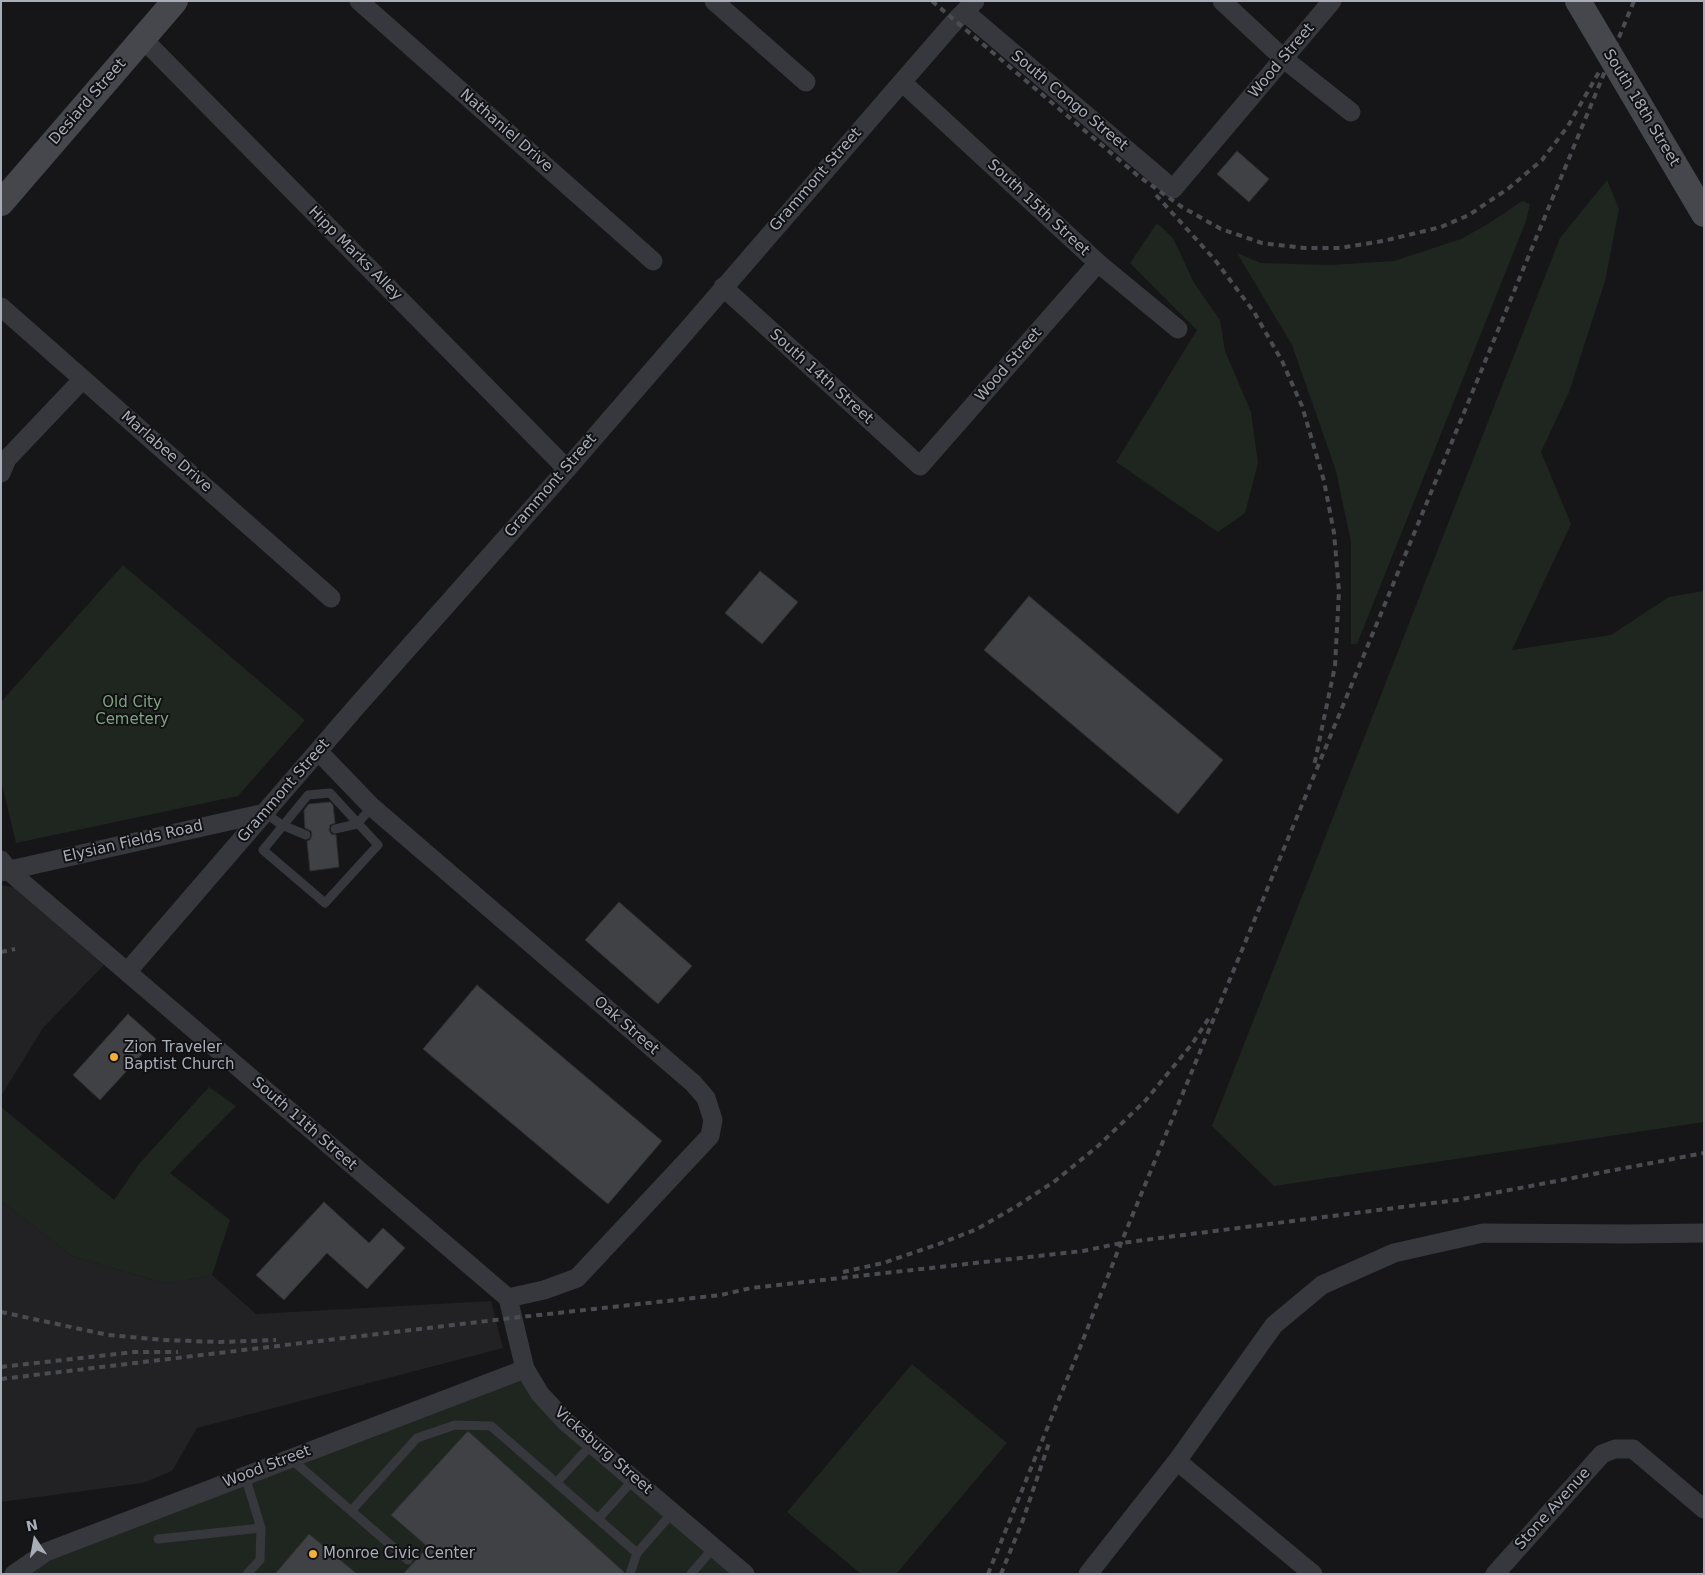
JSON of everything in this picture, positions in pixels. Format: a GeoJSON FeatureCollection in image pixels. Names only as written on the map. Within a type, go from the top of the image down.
{"type":"FeatureCollection","features":[{"type":"Feature","properties":{"kind":"street","name":"Desiard Street"},"geometry":{"type":"LineString","coordinates":[[1,203],[175,1]]}},
{"type":"Feature","properties":{"kind":"street","name":"Nathaniel Drive"},"geometry":{"type":"LineString","coordinates":[[360,1],[653,261]]}},
{"type":"Feature","properties":{"kind":"street"},"geometry":{"type":"LineString","coordinates":[[714,1],[806,82]]}},
{"type":"Feature","properties":{"kind":"street"},"geometry":{"type":"LineString","coordinates":[[1222,1],[1284,59],[1351,112]]}},
{"type":"Feature","properties":{"kind":"street","name":"Wood Street"},"geometry":{"type":"LineString","coordinates":[[1173,189],[1332,1]]}},
{"type":"Feature","properties":{"kind":"street","name":"South 18th Street"},"geometry":{"type":"LineString","coordinates":[[1578,1],[1704,214]]}},
{"type":"Feature","properties":{"kind":"street","name":"Grammont Street"},"geometry":{"type":"LineString","coordinates":[[127,972],[318,751],[567,469],[955,21],[970,7]]}},
{"type":"Feature","properties":{"kind":"street","name":"South Congo Street"},"geometry":{"type":"LineString","coordinates":[[970,7],[1173,189]]}},
{"type":"Feature","properties":{"kind":"street","name":"Hipp Marks Alley"},"geometry":{"type":"LineString","coordinates":[[143,39],[567,469]]}},
{"type":"Feature","properties":{"kind":"street","name":"South 15th Street"},"geometry":{"type":"LineString","coordinates":[[902,82],[1098,263],[1178,329]]}},
{"type":"Feature","properties":{"kind":"street","name":"Wood Street"},"geometry":{"type":"LineString","coordinates":[[920,466],[1098,263]]}},
{"type":"Feature","properties":{"kind":"street","name":"South 14th Street"},"geometry":{"type":"LineString","coordinates":[[723,287],[920,466]]}},
{"type":"Feature","properties":{"kind":"street","name":"Marlabee Drive"},"geometry":{"type":"LineString","coordinates":[[1,307],[331,598]]}},
{"type":"Feature","properties":{"kind":"street"},"geometry":{"type":"LineString","coordinates":[[1,473],[7,459],[83,379]]}},
{"type":"Feature","properties":{"kind":"street","name":"Oak Street"},"geometry":{"type":"LineString","coordinates":[[318,751],[372,807],[693,1083],[706,1098],[713,1120],[710,1136],[577,1278],[544,1290],[508,1298]]}},
{"type":"Feature","properties":{"kind":"street","name":"Elysian Fields Road"},"geometry":{"type":"LineString","coordinates":[[4,868],[265,813]]}},
{"type":"Feature","properties":{"kind":"street","name":"South 11th Street"},"geometry":{"type":"LineString","coordinates":[[4,868],[508,1298]]}},
{"type":"Feature","properties":{"kind":"street"},"geometry":{"type":"LineString","coordinates":[[1088,1574],[1177,1461],[1274,1325],[1322,1285],[1394,1253],[1484,1233],[1626,1234],[1704,1232]]}},
{"type":"Feature","properties":{"kind":"street","name":"Vicksburg Street"},"geometry":{"type":"LineString","coordinates":[[508,1298],[524,1369],[540,1394],[566,1422],[745,1574]]}},
{"type":"Feature","properties":{"kind":"street","name":"Wood Street"},"geometry":{"type":"LineString","coordinates":[[14,1574],[46,1552],[524,1369]]}},
{"type":"Feature","properties":{"kind":"street","name":"Stone Avenue"},"geometry":{"type":"LineString","coordinates":[[1495,1574],[1602,1454],[1615,1449],[1633,1449],[1704,1509]]}},
{"type":"Feature","properties":{"kind":"street"},"geometry":{"type":"LineString","coordinates":[[1177,1461],[1313,1574]]}},
{"type":"Feature","properties":{"kind":"lane"},"geometry":{"type":"LineString","coordinates":[[330,793],[378,845],[325,903],[263,850],[282,825],[308,795],[330,793]]}},
{"type":"Feature","properties":{"kind":"lane"},"geometry":{"type":"LineString","coordinates":[[335,829],[357,824],[372,807]]}},
{"type":"Feature","properties":{"kind":"lane"},"geometry":{"type":"LineString","coordinates":[[265,813],[282,825],[306,835]]}},
{"type":"Feature","properties":{"kind":"lane"},"geometry":{"type":"LineString","coordinates":[[351,1511],[417,1438],[455,1425],[491,1426],[637,1553]]}},
{"type":"Feature","properties":{"kind":"lane"},"geometry":{"type":"LineString","coordinates":[[556,1483],[592,1444]]}},
{"type":"Feature","properties":{"kind":"lane"},"geometry":{"type":"LineString","coordinates":[[291,1458],[408,1560]]}},
{"type":"Feature","properties":{"kind":"lane"},"geometry":{"type":"LineString","coordinates":[[245,1476],[261,1528],[260,1560],[248,1574]]}},
{"type":"Feature","properties":{"kind":"lane"},"geometry":{"type":"LineString","coordinates":[[598,1519],[634,1479]]}},
{"type":"Feature","properties":{"kind":"lane"},"geometry":{"type":"LineString","coordinates":[[630,1574],[637,1553],[673,1512]]}},
{"type":"Feature","properties":{"kind":"lane"},"geometry":{"type":"LineString","coordinates":[[158,1539],[261,1528]]}},
{"type":"Feature","properties":{"kind":"lane"},"geometry":{"type":"LineString","coordinates":[[691,1574],[714,1547]]}},
{"type":"Feature","properties":{"kind":"shaded area"},"geometry":{"type":"Polygon","coordinates":[[[1,885],[16,888],[104,965],[43,1028],[1,1096],[1,885]]]}},
{"type":"Feature","properties":{"kind":"shaded area"},"geometry":{"type":"Polygon","coordinates":[[[1,1201],[72,1256],[167,1284],[212,1275],[256,1314],[491,1301],[503,1348],[197,1428],[172,1471],[143,1483],[1,1502],[1,1201]]]}},
{"type":"Feature","properties":{"kind":"green space"},"geometry":{"type":"Polygon","coordinates":[[[1607,180],[1619,209],[1605,281],[1569,392],[1541,452],[1571,524],[1512,650],[1611,635],[1669,597],[1704,591],[1704,1122],[1274,1186],[1212,1126],[1560,238],[1607,180]]]}},
{"type":"Feature","properties":{"kind":"green space"},"geometry":{"type":"Polygon","coordinates":[[[1522,201],[1530,204],[1526,221],[1357,644],[1351,644],[1351,542],[1336,471],[1292,345],[1237,253],[1261,263],[1330,265],[1394,261],[1461,239],[1488,224],[1522,201]]]}},
{"type":"Feature","properties":{"kind":"green space"},"geometry":{"type":"Polygon","coordinates":[[[1157,223],[1173,238],[1194,283],[1220,320],[1225,351],[1251,412],[1258,463],[1245,513],[1218,532],[1116,462],[1197,330],[1130,263],[1157,223]]]}},
{"type":"Feature","properties":{"kind":"green space","name":"Old City Cemetery"},"geometry":{"type":"Polygon","coordinates":[[[123,565],[305,720],[238,796],[16,843],[1,781],[1,702],[123,565]]]}},
{"type":"Feature","properties":{"kind":"green space"},"geometry":{"type":"Polygon","coordinates":[[[209,1087],[236,1106],[170,1173],[230,1220],[212,1275],[167,1284],[72,1256],[1,1201],[1,1107],[114,1200],[139,1164],[209,1087]]]}},
{"type":"Feature","properties":{"kind":"green space"},"geometry":{"type":"Polygon","coordinates":[[[912,1364],[1007,1443],[896,1574],[861,1574],[787,1512],[912,1364]]]}},
{"type":"Feature","properties":{"kind":"green space","name":"Monroe Civic Center"},"geometry":{"type":"Polygon","coordinates":[[[525,1369],[540,1394],[745,1574],[14,1574],[525,1369]]]}},
{"type":"Feature","properties":{"kind":"building"},"geometry":{"type":"Polygon","coordinates":[[[1237,151],[1269,179],[1249,202],[1217,174],[1237,151]]]}},
{"type":"Feature","properties":{"kind":"building"},"geometry":{"type":"Polygon","coordinates":[[[760,571],[798,602],[762,644],[725,613],[760,571]]]}},
{"type":"Feature","properties":{"kind":"building"},"geometry":{"type":"Polygon","coordinates":[[[1029,596],[1223,760],[1178,814],[984,650],[1029,596]]]}},
{"type":"Feature","properties":{"kind":"building"},"geometry":{"type":"Polygon","coordinates":[[[330,802],[333,805],[335,823],[330,825],[329,830],[331,834],[336,835],[339,867],[310,871],[307,841],[310,840],[312,835],[311,831],[305,828],[304,810],[309,804],[330,802]]]}},
{"type":"Feature","properties":{"kind":"building"},"geometry":{"type":"Polygon","coordinates":[[[619,902],[692,966],[658,1004],[585,940],[619,902]]]}},
{"type":"Feature","properties":{"kind":"building"},"geometry":{"type":"Polygon","coordinates":[[[477,985],[662,1141],[608,1204],[423,1049],[477,985]]]}},
{"type":"Feature","properties":{"kind":"building","name":"Zion Traveler Baptist Church"},"geometry":{"type":"Polygon","coordinates":[[[128,1014],[156,1039],[100,1100],[73,1075],[128,1014]]]}},
{"type":"Feature","properties":{"kind":"building"},"geometry":{"type":"Polygon","coordinates":[[[324,1202],[369,1243],[383,1228],[405,1248],[367,1289],[327,1253],[284,1300],[256,1275],[324,1202]]]}},
{"type":"Feature","properties":{"kind":"building"},"geometry":{"type":"Polygon","coordinates":[[[467,1432],[624,1574],[403,1574],[428,1547],[391,1515],[467,1432]]]}},
{"type":"Feature","properties":{"kind":"building","name":"Monroe Civic Center"},"geometry":{"type":"Polygon","coordinates":[[[309,1534],[357,1574],[275,1574],[309,1534]]]}},
{"type":"Feature","properties":{"kind":"railway"},"geometry":{"type":"LineString","coordinates":[[932,1],[1137,175],[1182,207],[1221,229],[1262,243],[1304,248],[1340,248],[1383,241],[1441,227],[1469,215],[1509,188],[1542,160],[1568,126],[1599,72]]}},
{"type":"Feature","properties":{"kind":"railway"},"geometry":{"type":"LineString","coordinates":[[988,1574],[1121,1243],[1634,1]]}},
{"type":"Feature","properties":{"kind":"railway"},"geometry":{"type":"LineString","coordinates":[[1156,195],[1215,260],[1254,312],[1282,361],[1302,406],[1324,481],[1334,533],[1339,591],[1335,666],[1314,766]]}},
{"type":"Feature","properties":{"kind":"railway"},"geometry":{"type":"LineString","coordinates":[[1,952],[15,949]]}},
{"type":"Feature","properties":{"kind":"railway"},"geometry":{"type":"LineString","coordinates":[[843,1272],[883,1263],[977,1229],[1055,1181],[1098,1146],[1146,1100],[1192,1044],[1209,1018]]}},
{"type":"Feature","properties":{"kind":"railway"},"geometry":{"type":"LineString","coordinates":[[1,1379],[721,1295],[751,1288],[1083,1251],[1121,1243],[1457,1200],[1704,1153]]}},
{"type":"Feature","properties":{"kind":"railway"},"geometry":{"type":"LineString","coordinates":[[1,1312],[108,1335],[163,1340],[220,1342],[276,1340]]}},
{"type":"Feature","properties":{"kind":"railway"},"geometry":{"type":"LineString","coordinates":[[1,1367],[134,1352],[178,1352]]}},
{"type":"Feature","properties":{"kind":"railway"},"geometry":{"type":"LineString","coordinates":[[1001,1574],[1023,1520],[1050,1440]]}},
{"type":"Feature","properties":{"kind":"place","name":"Zion Traveler Baptist Church"},"geometry":{"type":"Point","coordinates":[114,1057]}},
{"type":"Feature","properties":{"kind":"place","name":"Monroe Civic Center"},"geometry":{"type":"Point","coordinates":[313,1554]}}]}
